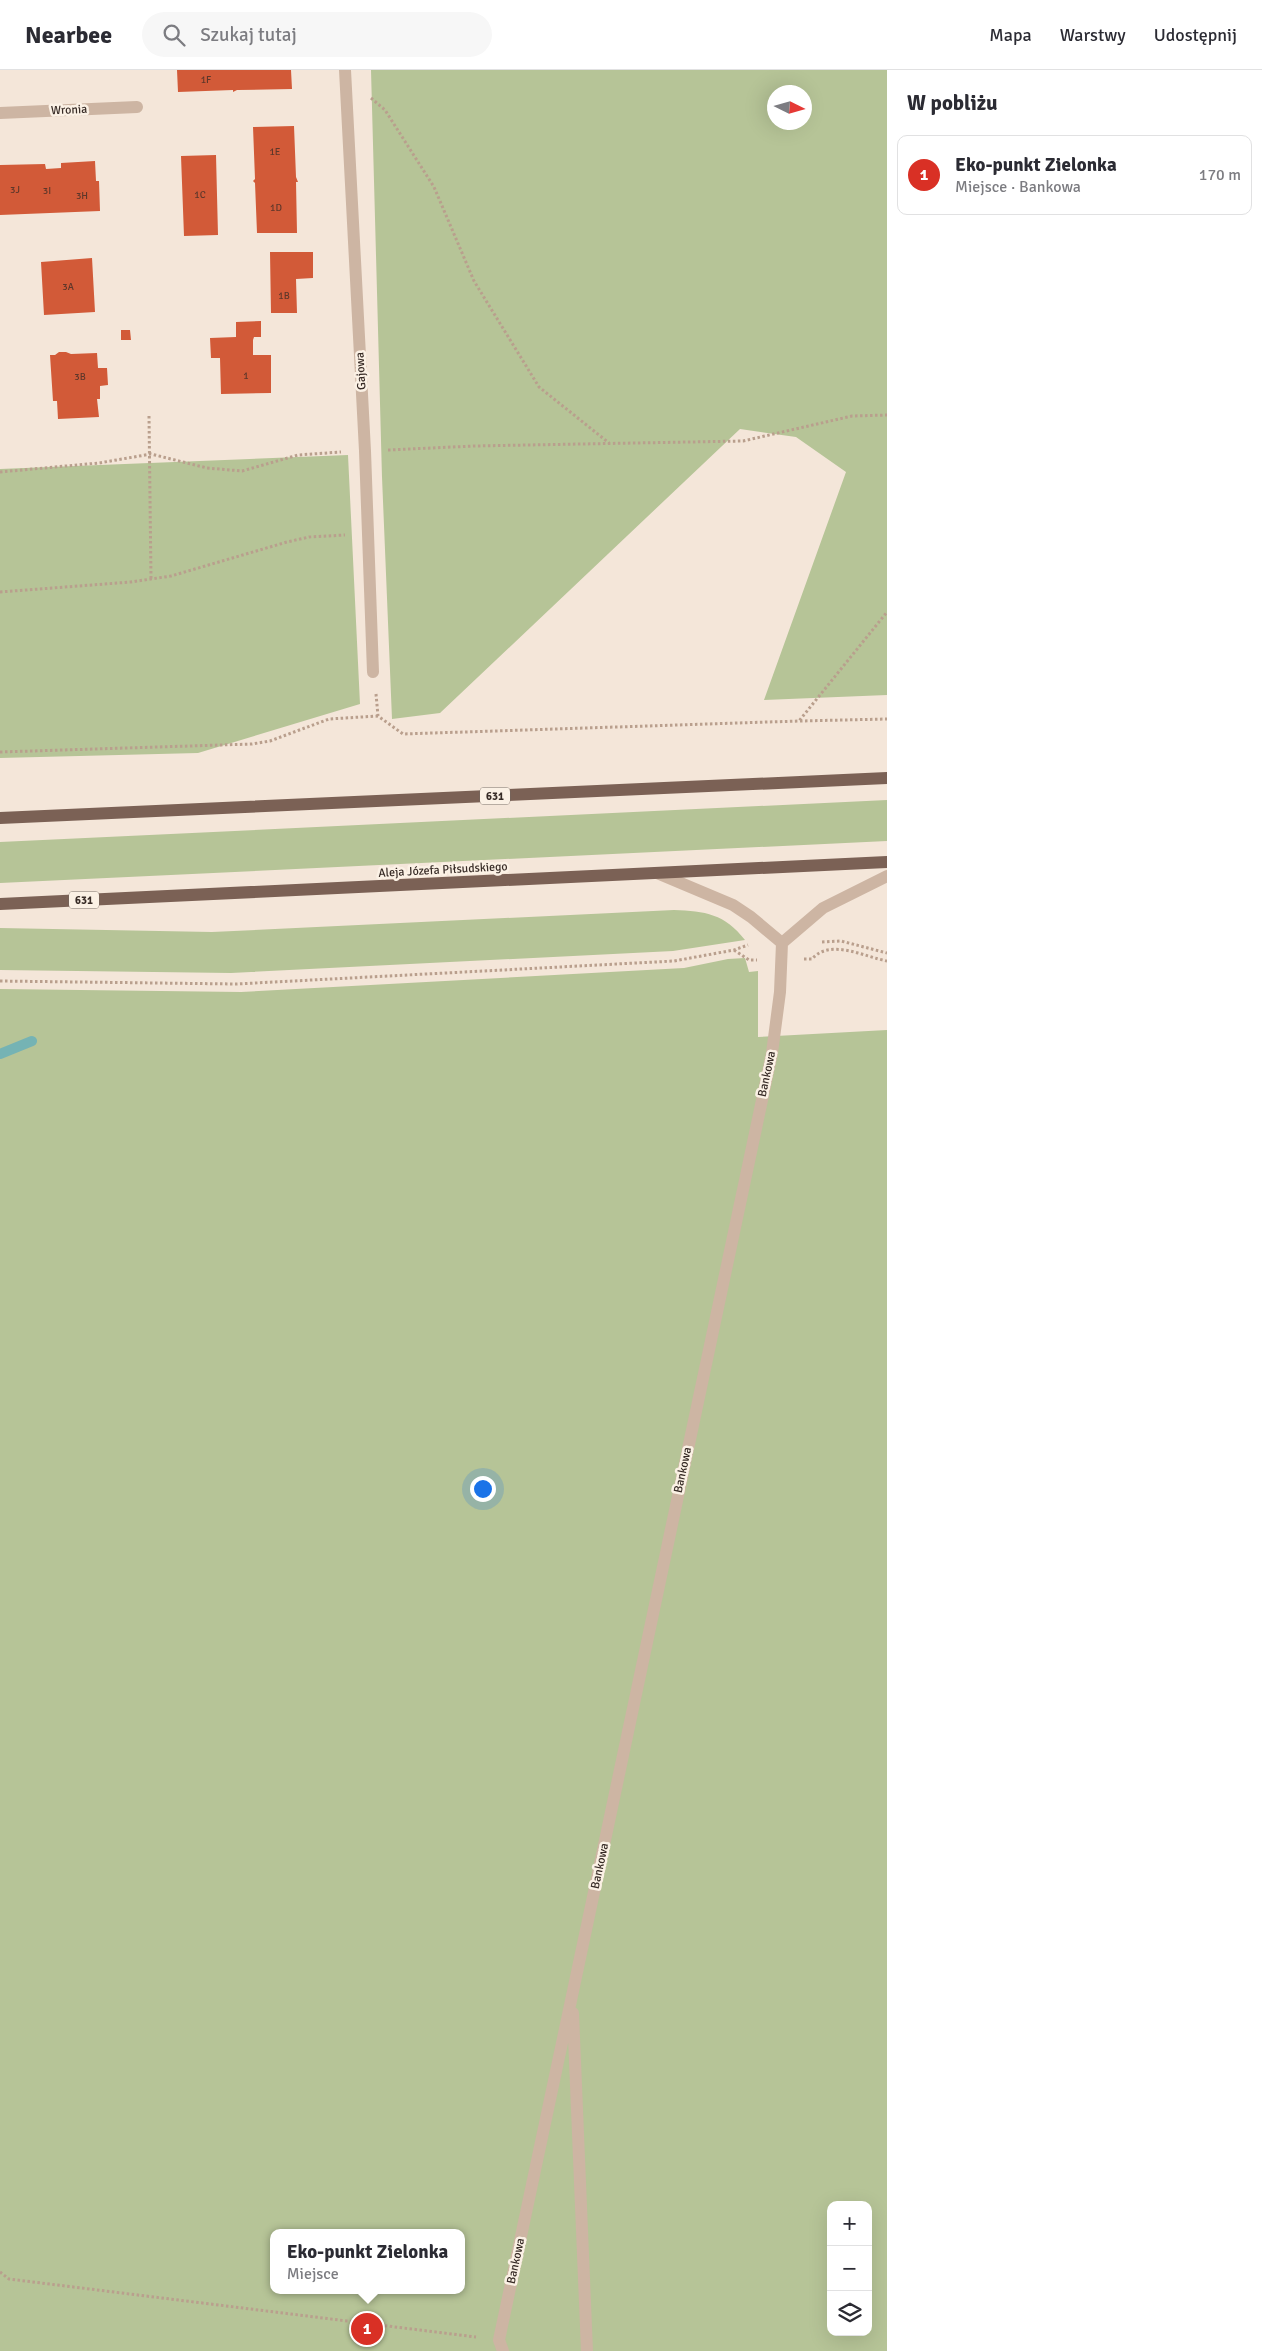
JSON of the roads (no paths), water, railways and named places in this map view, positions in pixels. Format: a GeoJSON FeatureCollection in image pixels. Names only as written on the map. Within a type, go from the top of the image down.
{"type":"FeatureCollection","features":[{"type":"Feature","properties":{"kind":"main road","name":"631"},"geometry":{"type":"LineString","coordinates":[[0,818],[887,778]]}},
{"type":"Feature","properties":{"kind":"main road","name":"Aleja Józefa Piłsudskiego"},"geometry":{"type":"LineString","coordinates":[[0,904],[887,862]]}},
{"type":"Feature","properties":{"kind":"street","name":"Gajowa"},"geometry":{"type":"LineString","coordinates":[[345,73],[365,451],[373,672]]}},
{"type":"Feature","properties":{"kind":"street","name":"Wronia"},"geometry":{"type":"LineString","coordinates":[[0,113],[137,107]]}},
{"type":"Feature","properties":{"kind":"street"},"geometry":{"type":"LineString","coordinates":[[657,873],[733,905],[751,917],[782,943],[823,908],[887,876]]}},
{"type":"Feature","properties":{"kind":"street","name":"Bankowa"},"geometry":{"type":"LineString","coordinates":[[501,2345],[572,1995],[772,1053],[780,992],[782,943]]}},
{"type":"Feature","properties":{"kind":"street","name":"Bankowa"},"geometry":{"type":"LineString","coordinates":[[572,1995],[588,2351]]}},
{"type":"Feature","properties":{"kind":"waterway"},"geometry":{"type":"LineString","coordinates":[[0,1054],[32,1041]]}},
{"type":"Feature","properties":{"kind":"place","name":"Eko-punkt Zielonka"},"geometry":{"type":"Point","coordinates":[367,2329]}}]}
